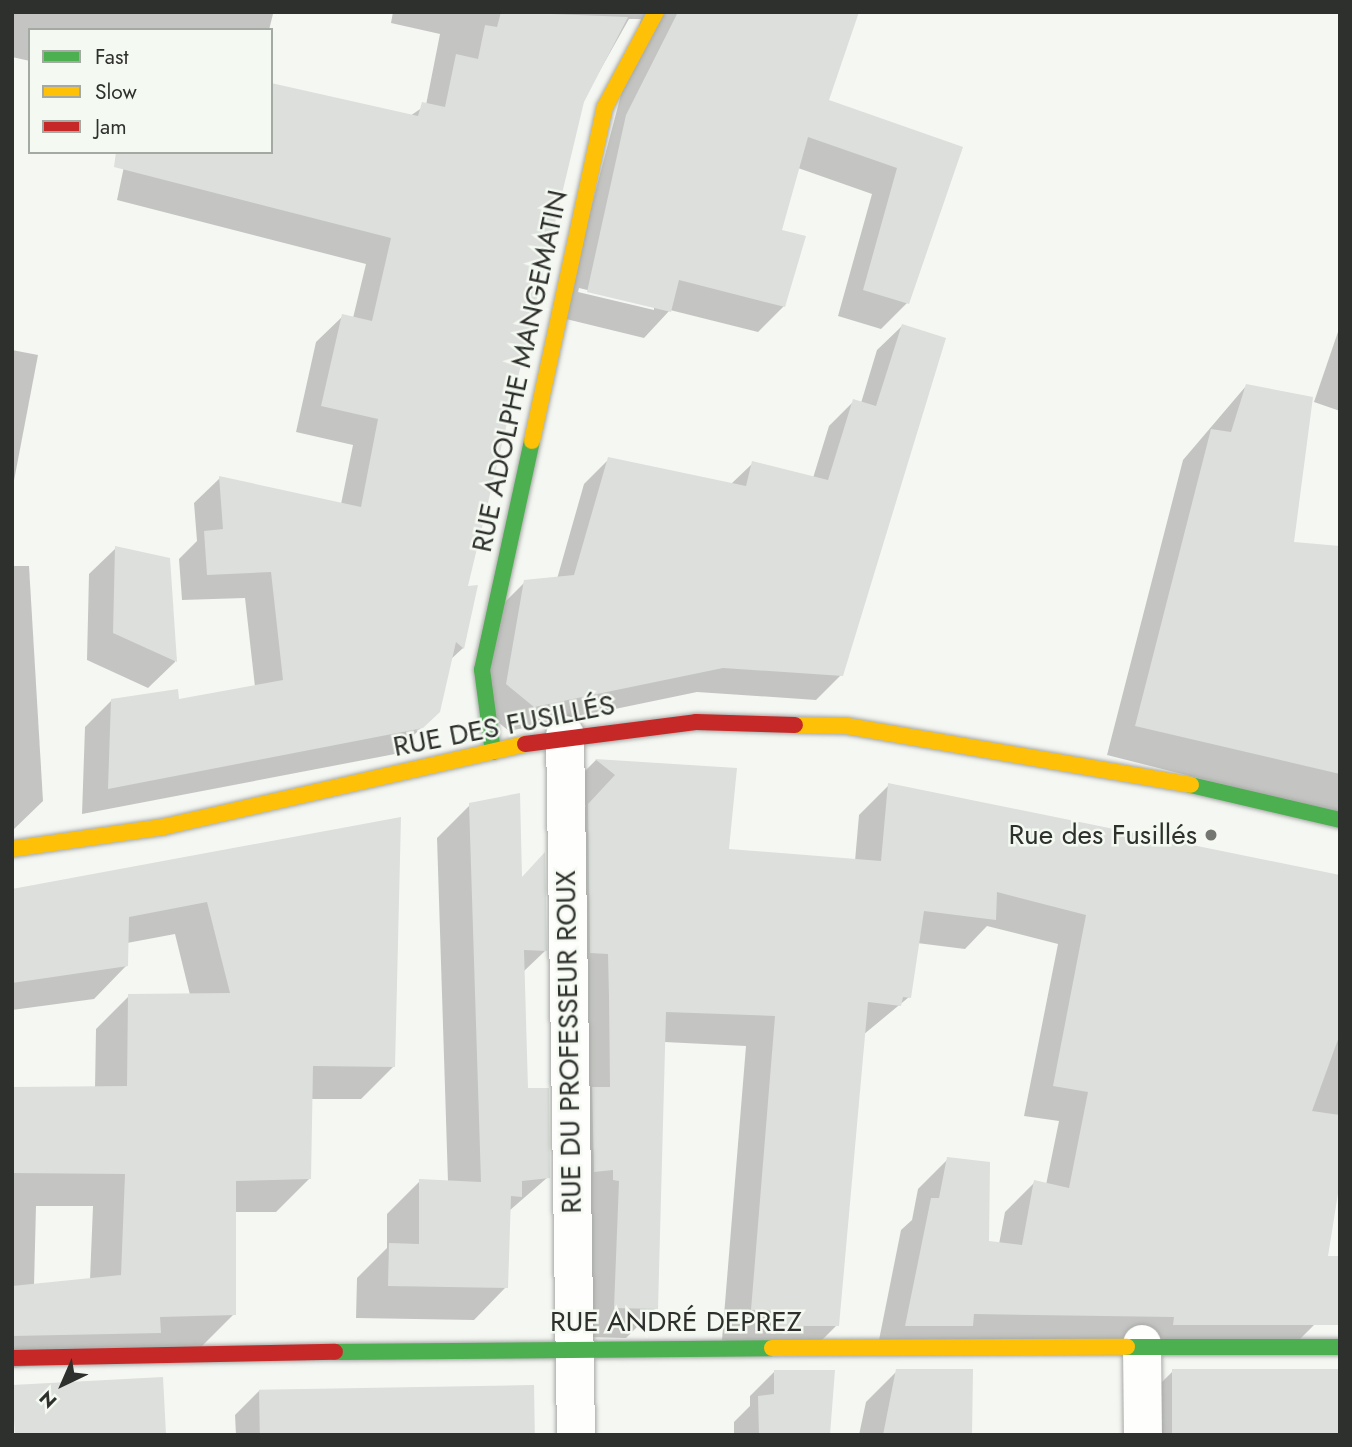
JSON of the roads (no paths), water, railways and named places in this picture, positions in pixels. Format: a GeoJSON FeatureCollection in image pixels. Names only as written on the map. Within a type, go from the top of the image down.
{"type":"FeatureCollection","features":[{"type":"Feature","properties":{"kind":"street","name":"RUE ADOLPHE MANGEMATIN"},"geometry":{"type":"LineString","coordinates":[[493,752],[482,670],[602,121],[656,12]]}},
{"type":"Feature","properties":{"kind":"street","name":"RUE DES FUSILLÉS"},"geometry":{"type":"LineString","coordinates":[[12,849],[163,827],[565,735],[696,722],[847,726],[1262,797],[1340,820]]}},
{"type":"Feature","properties":{"kind":"street","name":"RUE DU PROFESSEUR ROUX"},"geometry":{"type":"LineString","coordinates":[[565,735],[572,1348],[576,1435]]}},
{"type":"Feature","properties":{"kind":"street","name":"RUE ANDRÉ DEPREZ"},"geometry":{"type":"LineString","coordinates":[[12,1358],[572,1348],[1142,1344],[1340,1347]]}},
{"type":"Feature","properties":{"kind":"street"},"geometry":{"type":"LineString","coordinates":[[1142,1344],[1143,1435]]}},
{"type":"Feature","properties":{"kind":"place","name":"Rue des Fusillés"},"geometry":{"type":"Point","coordinates":[1211,835]}}]}
